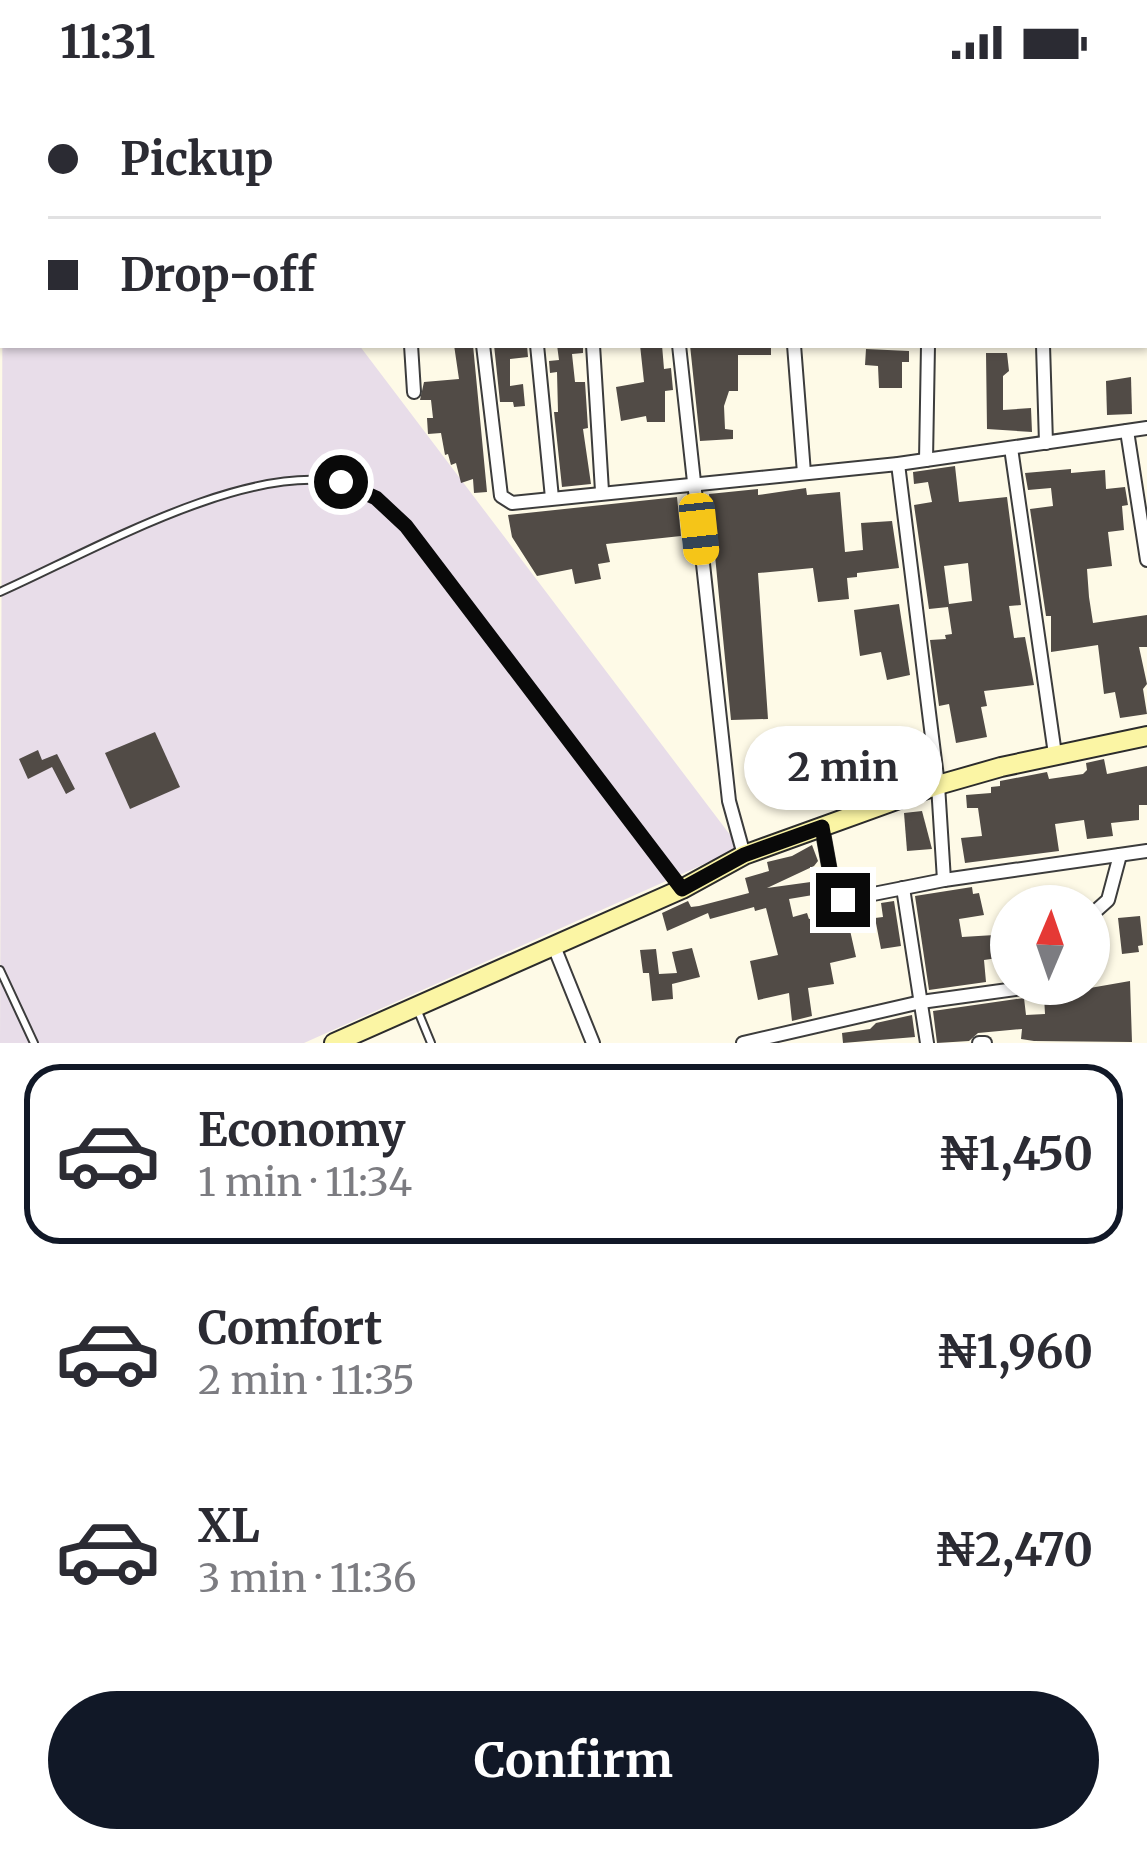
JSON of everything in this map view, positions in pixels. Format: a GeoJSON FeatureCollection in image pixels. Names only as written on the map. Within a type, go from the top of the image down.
{"type":"FeatureCollection","features":[{"type":"Feature","properties":{"kind":"street"},"geometry":{"type":"LineString","coordinates":[[411,348],[415,392]]}},
{"type":"Feature","properties":{"kind":"street"},"geometry":{"type":"LineString","coordinates":[[483,348],[501,496],[512,502],[898,464],[1147,428]]}},
{"type":"Feature","properties":{"kind":"street"},"geometry":{"type":"LineString","coordinates":[[537,348],[552,498]]}},
{"type":"Feature","properties":{"kind":"street"},"geometry":{"type":"LineString","coordinates":[[593,348],[602,491]]}},
{"type":"Feature","properties":{"kind":"street"},"geometry":{"type":"LineString","coordinates":[[679,348],[728,801],[744,855]]}},
{"type":"Feature","properties":{"kind":"street"},"geometry":{"type":"LineString","coordinates":[[794,348],[804,473]]}},
{"type":"Feature","properties":{"kind":"street"},"geometry":{"type":"LineString","coordinates":[[926,460],[928,348]]}},
{"type":"Feature","properties":{"kind":"street"},"geometry":{"type":"LineString","coordinates":[[1043,348],[1046,443]]}},
{"type":"Feature","properties":{"kind":"street"},"geometry":{"type":"LineString","coordinates":[[1127,431],[1147,560]]}},
{"type":"Feature","properties":{"kind":"street"},"geometry":{"type":"LineString","coordinates":[[1012,448],[1055,754]]}},
{"type":"Feature","properties":{"kind":"street"},"geometry":{"type":"LineString","coordinates":[[898,464],[938,785],[944,880]]}},
{"type":"Feature","properties":{"kind":"street"},"geometry":{"type":"LineString","coordinates":[[334,1043],[682,889],[744,855],[938,785],[1147,736]]}},
{"type":"Feature","properties":{"kind":"street"},"geometry":{"type":"LineString","coordinates":[[822,827],[836,897],[843,900],[944,880],[1147,851]]}},
{"type":"Feature","properties":{"kind":"street"},"geometry":{"type":"LineString","coordinates":[[1110,892],[1120,855]]}},
{"type":"Feature","properties":{"kind":"street"},"geometry":{"type":"LineString","coordinates":[[903,888],[927,1043]]}},
{"type":"Feature","properties":{"kind":"street"},"geometry":{"type":"LineString","coordinates":[[553,944],[593,1043]]}},
{"type":"Feature","properties":{"kind":"street"},"geometry":{"type":"LineString","coordinates":[[743,1043],[921,1002],[990,992]]}},
{"type":"Feature","properties":{"kind":"lane"},"geometry":{"type":"LineString","coordinates":[[0,592],[242,487],[291,479],[341,482],[376,498],[406,526],[682,889]]}},
{"type":"Feature","properties":{"kind":"lane"},"geometry":{"type":"LineString","coordinates":[[0,970],[34,1043]]}},
{"type":"Feature","properties":{"kind":"lane"},"geometry":{"type":"LineString","coordinates":[[415,1006],[431,1043]]}},
{"type":"Feature","properties":{"kind":"shaded area"},"geometry":{"type":"Polygon","coordinates":[[[2,348],[361,348],[740,848],[304,1043],[0,1043],[2,348]]]}},
{"type":"Feature","properties":{"kind":"building"},"geometry":{"type":"Polygon","coordinates":[[[454,348],[473,348],[487,492],[474,493],[473,479],[461,483],[456,463],[451,465],[445,455],[441,433],[428,434],[427,418],[433,418],[431,400],[420,400],[424,382],[459,379],[454,348]]]}},
{"type":"Feature","properties":{"kind":"building"},"geometry":{"type":"Polygon","coordinates":[[[494,348],[527,348],[528,357],[510,359],[510,386],[523,384],[525,406],[500,402],[494,348]]]}},
{"type":"Feature","properties":{"kind":"building"},"geometry":{"type":"Polygon","coordinates":[[[557,348],[583,348],[583,353],[572,354],[575,382],[585,382],[588,428],[583,429],[591,484],[562,487],[554,412],[558,412],[557,372],[550,373],[549,361],[559,360],[557,348]]]}},
{"type":"Feature","properties":{"kind":"building"},"geometry":{"type":"Polygon","coordinates":[[[640,348],[662,348],[673,390],[665,391],[665,422],[647,422],[646,416],[621,421],[616,387],[644,382],[640,348]]]}},
{"type":"Feature","properties":{"kind":"building"},"geometry":{"type":"Polygon","coordinates":[[[690,348],[771,348],[771,355],[738,355],[738,391],[729,391],[724,406],[725,429],[733,430],[733,439],[700,441],[690,348]]]}},
{"type":"Feature","properties":{"kind":"building"},"geometry":{"type":"Polygon","coordinates":[[[866,349],[909,351],[909,362],[902,362],[902,388],[879,388],[878,366],[865,365],[866,349]]]}},
{"type":"Feature","properties":{"kind":"building"},"geometry":{"type":"Polygon","coordinates":[[[986,353],[1007,353],[1003,410],[1031,408],[1032,432],[987,429],[986,353]]]}},
{"type":"Feature","properties":{"kind":"building"},"geometry":{"type":"Polygon","coordinates":[[[1131,377],[1132,414],[1107,415],[1106,381],[1131,377]]]}},
{"type":"Feature","properties":{"kind":"building"},"geometry":{"type":"Polygon","coordinates":[[[955,466],[959,502],[1007,497],[1021,605],[1009,606],[1014,638],[1025,637],[1034,685],[984,691],[987,706],[981,707],[987,737],[956,743],[949,704],[939,706],[930,640],[952,634],[948,607],[929,609],[914,505],[932,502],[928,482],[914,484],[913,472],[955,466]],[[968,563],[944,566],[949,604],[972,601],[968,563]]]}},
{"type":"Feature","properties":{"kind":"building"},"geometry":{"type":"Polygon","coordinates":[[[1071,469],[1071,473],[1105,470],[1106,489],[1125,487],[1124,530],[1108,532],[1112,566],[1087,569],[1089,597],[1093,623],[1147,615],[1147,647],[1139,647],[1147,714],[1120,718],[1115,692],[1104,694],[1098,645],[1051,652],[1051,616],[1046,616],[1030,509],[1053,506],[1051,488],[1028,490],[1025,473],[1071,469]]]}},
{"type":"Feature","properties":{"kind":"building"},"geometry":{"type":"Polygon","coordinates":[[[806,488],[807,495],[840,492],[845,552],[863,550],[861,523],[892,521],[899,568],[857,573],[847,578],[849,599],[818,602],[813,568],[758,573],[768,719],[731,720],[709,494],[758,489],[758,495],[806,488]]]}},
{"type":"Feature","properties":{"kind":"building"},"geometry":{"type":"Polygon","coordinates":[[[677,497],[681,536],[606,544],[610,562],[598,564],[601,579],[575,584],[572,569],[537,576],[512,537],[508,515],[677,497]]]}},
{"type":"Feature","properties":{"kind":"building"},"geometry":{"type":"Polygon","coordinates":[[[899,604],[910,675],[887,680],[881,652],[860,656],[854,610],[899,604]]]}},
{"type":"Feature","properties":{"kind":"building"},"geometry":{"type":"Polygon","coordinates":[[[155,732],[180,787],[130,809],[105,753],[155,732]]]}},
{"type":"Feature","properties":{"kind":"building"},"geometry":{"type":"Polygon","coordinates":[[[38,750],[42,760],[57,754],[75,789],[66,794],[52,767],[28,779],[19,759],[38,750]]]}},
{"type":"Feature","properties":{"kind":"building"},"geometry":{"type":"Polygon","coordinates":[[[1104,759],[1107,774],[1147,766],[1147,805],[1139,805],[1139,820],[1111,823],[1113,836],[1087,839],[1084,820],[1055,824],[1059,851],[965,863],[961,838],[982,836],[978,808],[967,808],[966,795],[991,793],[1000,781],[1047,772],[1049,779],[1083,774],[1086,763],[1104,759]]]}},
{"type":"Feature","properties":{"kind":"building"},"geometry":{"type":"Polygon","coordinates":[[[922,811],[932,849],[907,851],[904,813],[922,811]]]}},
{"type":"Feature","properties":{"kind":"building"},"geometry":{"type":"Polygon","coordinates":[[[812,845],[818,861],[814,866],[767,888],[818,881],[819,894],[789,899],[793,917],[807,913],[809,919],[820,916],[822,923],[847,917],[856,957],[830,963],[834,984],[808,988],[812,1016],[792,1021],[789,993],[758,1000],[750,961],[778,955],[766,908],[710,919],[708,913],[667,931],[662,913],[688,901],[691,907],[699,906],[749,893],[745,878],[769,871],[767,862],[812,845]]]}},
{"type":"Feature","properties":{"kind":"building"},"geometry":{"type":"Polygon","coordinates":[[[972,887],[973,894],[979,893],[984,915],[959,919],[962,937],[990,935],[990,959],[984,960],[986,982],[929,990],[915,896],[972,887]]]}},
{"type":"Feature","properties":{"kind":"building"},"geometry":{"type":"Polygon","coordinates":[[[894,901],[901,946],[881,949],[875,918],[883,917],[881,903],[894,901]]]}},
{"type":"Feature","properties":{"kind":"building"},"geometry":{"type":"Polygon","coordinates":[[[1140,916],[1143,945],[1138,946],[1139,952],[1122,954],[1118,918],[1140,916]]]}},
{"type":"Feature","properties":{"kind":"building"},"geometry":{"type":"Polygon","coordinates":[[[692,948],[700,977],[672,984],[673,999],[652,1001],[640,950],[656,949],[659,974],[677,973],[672,952],[692,948]]]}},
{"type":"Feature","properties":{"kind":"building"},"geometry":{"type":"Polygon","coordinates":[[[1130,981],[1132,1042],[1034,1041],[1021,1039],[1022,1029],[937,1043],[933,1011],[990,1003],[1025,1005],[1026,1015],[1045,1014],[1044,1005],[1110,1005],[1110,984],[1130,981]]]}},
{"type":"Feature","properties":{"kind":"building"},"geometry":{"type":"Polygon","coordinates":[[[912,1015],[915,1037],[843,1043],[842,1033],[912,1015]]]}},
{"type":"Feature","properties":{"kind":"route"},"geometry":{"type":"LineString","coordinates":[[341,482],[376,498],[406,526],[682,889],[744,855],[822,827],[833,888],[843,900]]}}]}
